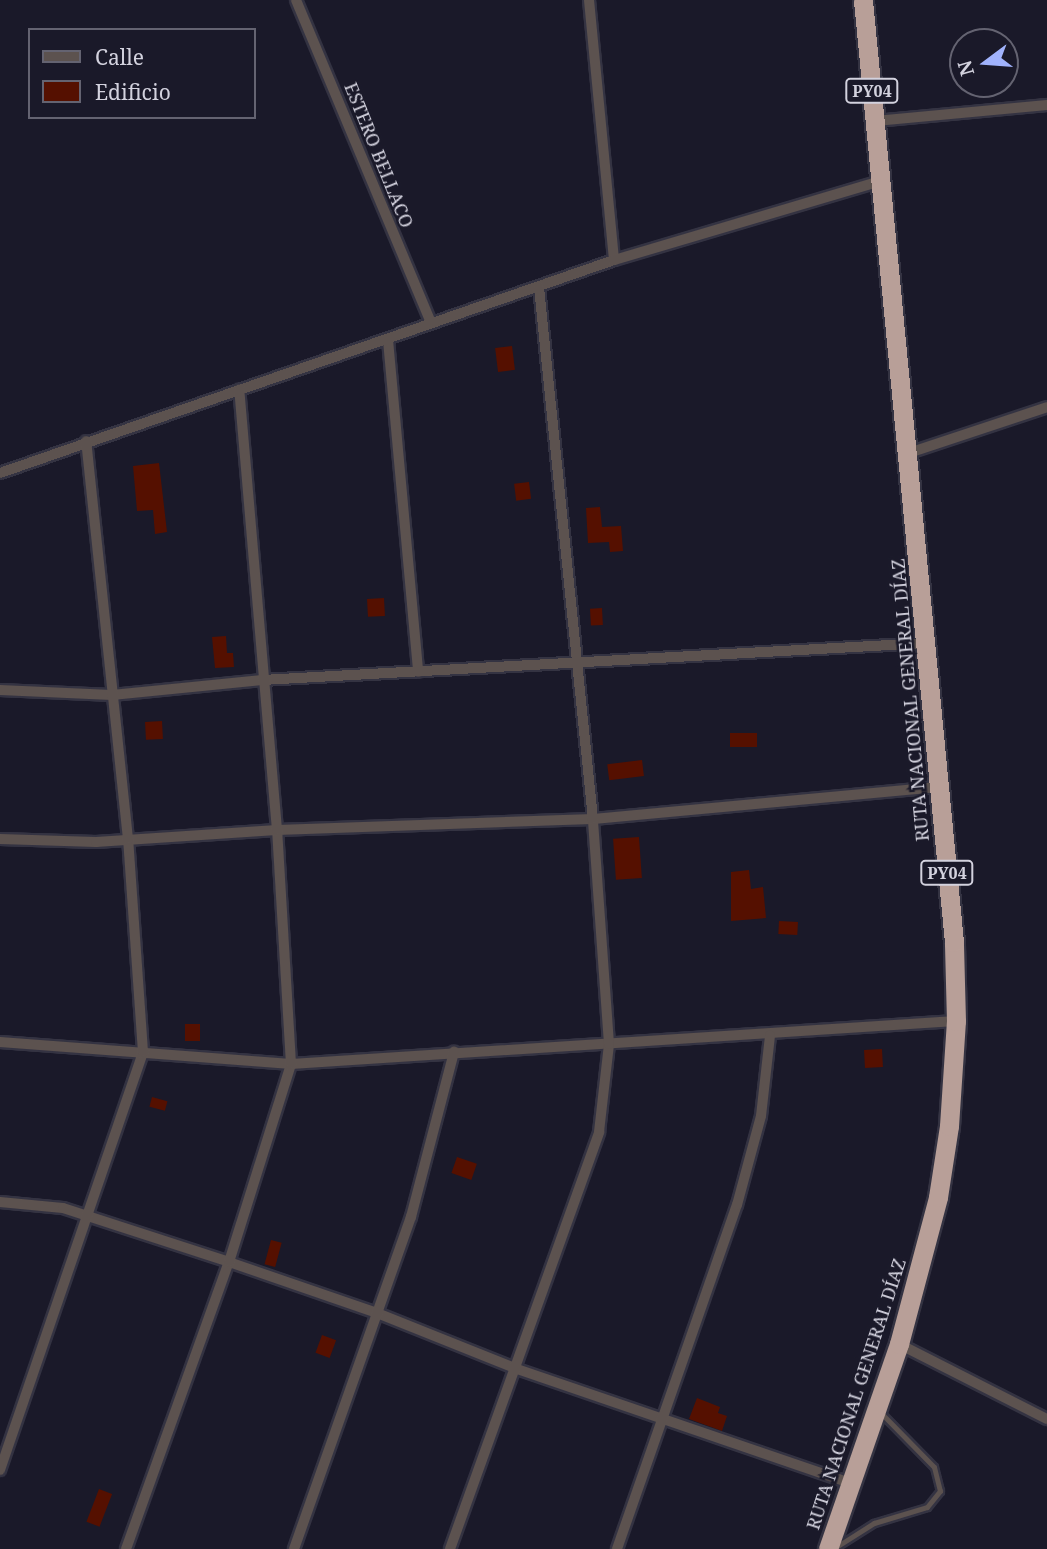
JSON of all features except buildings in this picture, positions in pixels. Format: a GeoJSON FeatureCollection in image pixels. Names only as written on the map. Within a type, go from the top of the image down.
{"type":"FeatureCollection","features":[{"type":"Feature","properties":{"kind":"highway","name":"RUTA NACIONAL GENERAL DÍAZ"},"geometry":{"type":"LineString","coordinates":[[828,1549],[899,1344],[938,1197],[949,1126],[956,1021],[954,942],[909,453],[863,0]]}},
{"type":"Feature","properties":{"kind":"street","name":"ESTERO BELLACO"},"geometry":{"type":"LineString","coordinates":[[296,0],[431,323]]}},
{"type":"Feature","properties":{"kind":"street"},"geometry":{"type":"LineString","coordinates":[[589,0],[614,260]]}},
{"type":"Feature","properties":{"kind":"street"},"geometry":{"type":"LineString","coordinates":[[875,121],[1047,106]]}},
{"type":"Feature","properties":{"kind":"street"},"geometry":{"type":"LineString","coordinates":[[0,473],[614,260],[881,181]]}},
{"type":"Feature","properties":{"kind":"street"},"geometry":{"type":"LineString","coordinates":[[450,1549],[517,1369],[599,1132],[609,1044],[593,819],[539,287]]}},
{"type":"Feature","properties":{"kind":"street"},"geometry":{"type":"LineString","coordinates":[[388,340],[418,672]]}},
{"type":"Feature","properties":{"kind":"street"},"geometry":{"type":"LineString","coordinates":[[126,1549],[229,1262],[292,1065],[277,830],[239,390]]}},
{"type":"Feature","properties":{"kind":"street"},"geometry":{"type":"LineString","coordinates":[[909,453],[1047,407]]}},
{"type":"Feature","properties":{"kind":"street"},"geometry":{"type":"LineString","coordinates":[[0,1470],[143,1052],[128,839],[86,442]]}},
{"type":"Feature","properties":{"kind":"street"},"geometry":{"type":"LineString","coordinates":[[0,690],[112,695],[262,680],[576,660],[925,643]]}},
{"type":"Feature","properties":{"kind":"street"},"geometry":{"type":"LineString","coordinates":[[0,839],[128,839],[277,830],[593,819],[939,786]]}},
{"type":"Feature","properties":{"kind":"street"},"geometry":{"type":"LineString","coordinates":[[0,1042],[292,1065],[454,1052],[771,1036],[956,1021]]}},
{"type":"Feature","properties":{"kind":"street"},"geometry":{"type":"LineString","coordinates":[[617,1549],[737,1205],[761,1116],[771,1036]]}},
{"type":"Feature","properties":{"kind":"street"},"geometry":{"type":"LineString","coordinates":[[294,1549],[433,1144],[454,1052]]}},
{"type":"Feature","properties":{"kind":"street"},"geometry":{"type":"LineString","coordinates":[[0,1202],[63,1208],[229,1262],[377,1313],[517,1369],[660,1420],[852,1484]]}},
{"type":"Feature","properties":{"kind":"street"},"geometry":{"type":"LineString","coordinates":[[899,1344],[1047,1419]]}},
{"type":"Feature","properties":{"kind":"lane"},"geometry":{"type":"LineString","coordinates":[[834,1549],[874,1522],[927,1507],[940,1491],[934,1467],[877,1409]]}}]}
